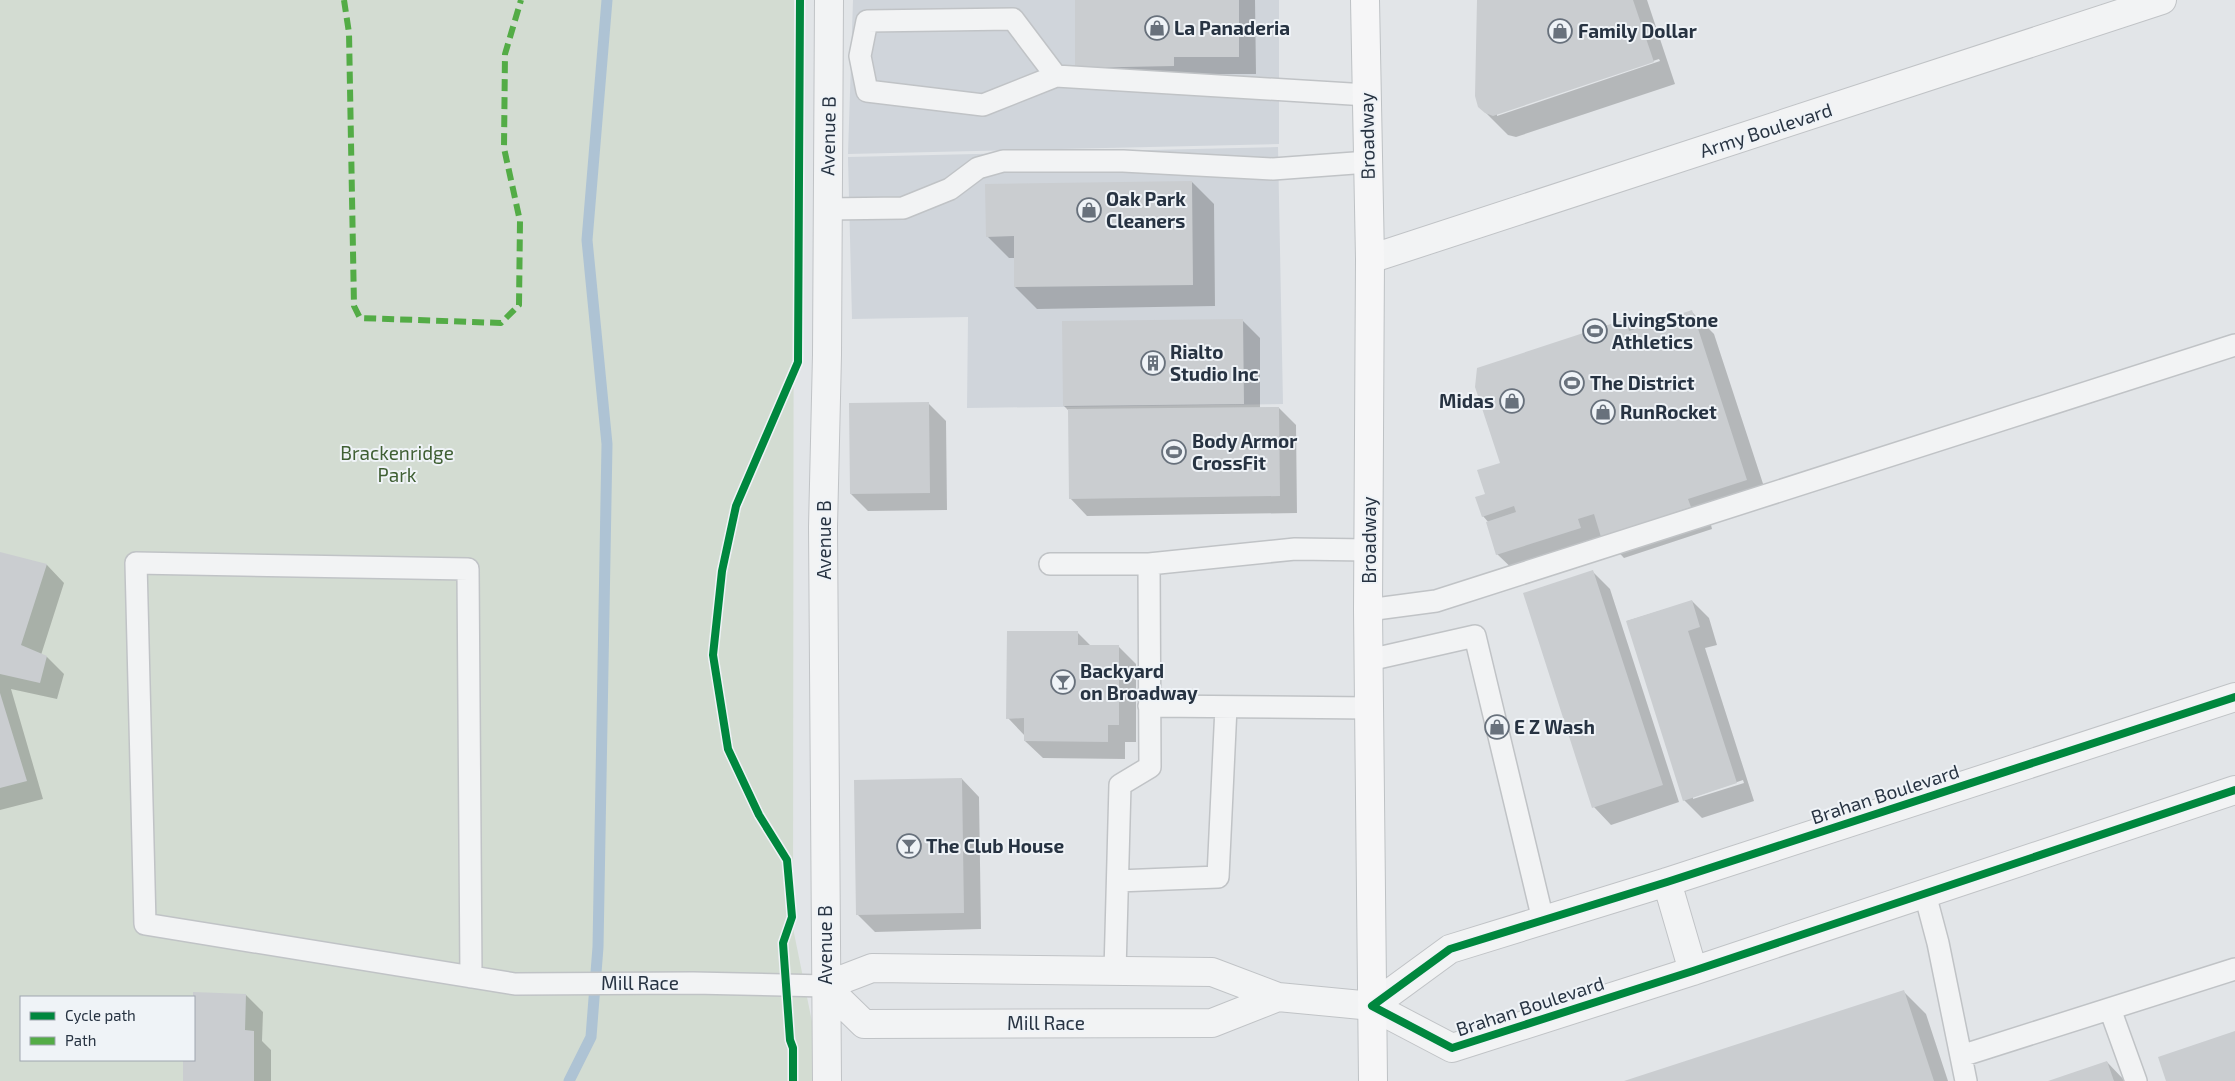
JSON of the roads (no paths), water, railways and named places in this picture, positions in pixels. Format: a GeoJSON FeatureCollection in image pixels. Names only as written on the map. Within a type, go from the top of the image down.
{"type":"FeatureCollection","features":[{"type":"Feature","properties":{"kind":"main road","name":"Broadway"},"geometry":{"type":"LineString","coordinates":[[1365,0],[1370,259],[1368,610],[1372,1081]]}},
{"type":"Feature","properties":{"kind":"street","name":"Avenue B"},"geometry":{"type":"LineString","coordinates":[[826,1081],[823,527],[829,0]]}},
{"type":"Feature","properties":{"kind":"street","name":"Army Boulevard"},"geometry":{"type":"LineString","coordinates":[[1370,259],[2162,0]]}},
{"type":"Feature","properties":{"kind":"street","name":"Brahan Boulevard"},"geometry":{"type":"LineString","coordinates":[[2235,696],[1667,882],[1450,949],[1372,1006],[1452,1048],[1693,971],[2235,790]]}},
{"type":"Feature","properties":{"kind":"street"},"geometry":{"type":"LineString","coordinates":[[1667,882],[1693,971]]}},
{"type":"Feature","properties":{"kind":"street","name":"Mill Race"},"geometry":{"type":"LineString","coordinates":[[1278,997],[1212,1023],[864,1024],[825,986],[872,968],[1212,972],[1278,997],[1372,1006]]}},
{"type":"Feature","properties":{"kind":"lane"},"geometry":{"type":"LineString","coordinates":[[1056,76],[1013,19],[867,21],[860,56],[867,92],[983,105],[1056,76],[1367,95]]}},
{"type":"Feature","properties":{"kind":"lane"},"geometry":{"type":"LineString","coordinates":[[829,56],[860,56]]}},
{"type":"Feature","properties":{"kind":"lane"},"geometry":{"type":"LineString","coordinates":[[827,209],[903,208],[950,188],[978,168],[1003,161],[1124,161],[1273,169],[1368,162]]}},
{"type":"Feature","properties":{"kind":"lane"},"geometry":{"type":"LineString","coordinates":[[1368,610],[1436,601],[2235,345]]}},
{"type":"Feature","properties":{"kind":"lane"},"geometry":{"type":"LineString","coordinates":[[1050,564],[1149,564],[1295,549],[1369,550]]}},
{"type":"Feature","properties":{"kind":"lane","name":"Mill Race"},"geometry":{"type":"LineString","coordinates":[[471,976],[468,569],[136,562],[144,924],[515,984],[693,983],[825,986]]}},
{"type":"Feature","properties":{"kind":"lane"},"geometry":{"type":"LineString","coordinates":[[1115,971],[1120,785],[1150,767],[1149,564]]}},
{"type":"Feature","properties":{"kind":"lane"},"geometry":{"type":"LineString","coordinates":[[1369,660],[1475,636],[1544,920]]}},
{"type":"Feature","properties":{"kind":"lane"},"geometry":{"type":"LineString","coordinates":[[1150,706],[1370,708]]}},
{"type":"Feature","properties":{"kind":"lane"},"geometry":{"type":"LineString","coordinates":[[1118,880],[1218,877],[1226,707]]}},
{"type":"Feature","properties":{"kind":"lane"},"geometry":{"type":"LineString","coordinates":[[1925,894],[1938,943],[1966,1081]]}},
{"type":"Feature","properties":{"kind":"lane"},"geometry":{"type":"LineString","coordinates":[[1961,1056],[2235,969]]}},
{"type":"Feature","properties":{"kind":"lane"},"geometry":{"type":"LineString","coordinates":[[2110,1009],[2136,1081]]}},
{"type":"Feature","properties":{"kind":"waterway"},"geometry":{"type":"LineString","coordinates":[[569,1081],[591,1037],[598,947],[607,444],[587,240],[607,0]]}},
{"type":"Feature","properties":{"kind":"place","name":"La Panaderia"},"geometry":{"type":"Point","coordinates":[1157,28]}},
{"type":"Feature","properties":{"kind":"place","name":"Family Dollar"},"geometry":{"type":"Point","coordinates":[1560,31]}},
{"type":"Feature","properties":{"kind":"place","name":"Oak Park Cleaners"},"geometry":{"type":"Point","coordinates":[1089,210]}},
{"type":"Feature","properties":{"kind":"place","name":"LivingStone Athletics"},"geometry":{"type":"Point","coordinates":[1595,331]}},
{"type":"Feature","properties":{"kind":"place","name":"Rialto Studio Inc"},"geometry":{"type":"Point","coordinates":[1153,363]}},
{"type":"Feature","properties":{"kind":"place","name":"The District"},"geometry":{"type":"Point","coordinates":[1572,383]}},
{"type":"Feature","properties":{"kind":"place","name":"Midas"},"geometry":{"type":"Point","coordinates":[1512,401]}},
{"type":"Feature","properties":{"kind":"place","name":"RunRocket"},"geometry":{"type":"Point","coordinates":[1603,412]}},
{"type":"Feature","properties":{"kind":"place","name":"Body Armor CrossFit"},"geometry":{"type":"Point","coordinates":[1174,452]}},
{"type":"Feature","properties":{"kind":"place","name":"Backyard on Broadway"},"geometry":{"type":"Point","coordinates":[1063,682]}},
{"type":"Feature","properties":{"kind":"place","name":"E Z Wash"},"geometry":{"type":"Point","coordinates":[1497,727]}},
{"type":"Feature","properties":{"kind":"place","name":"The Club House"},"geometry":{"type":"Point","coordinates":[909,846]}},
{"type":"Feature","properties":{"kind":"park label","name":"Brackenridge Park"},"geometry":{"type":"Point","coordinates":[397,464]}}]}
